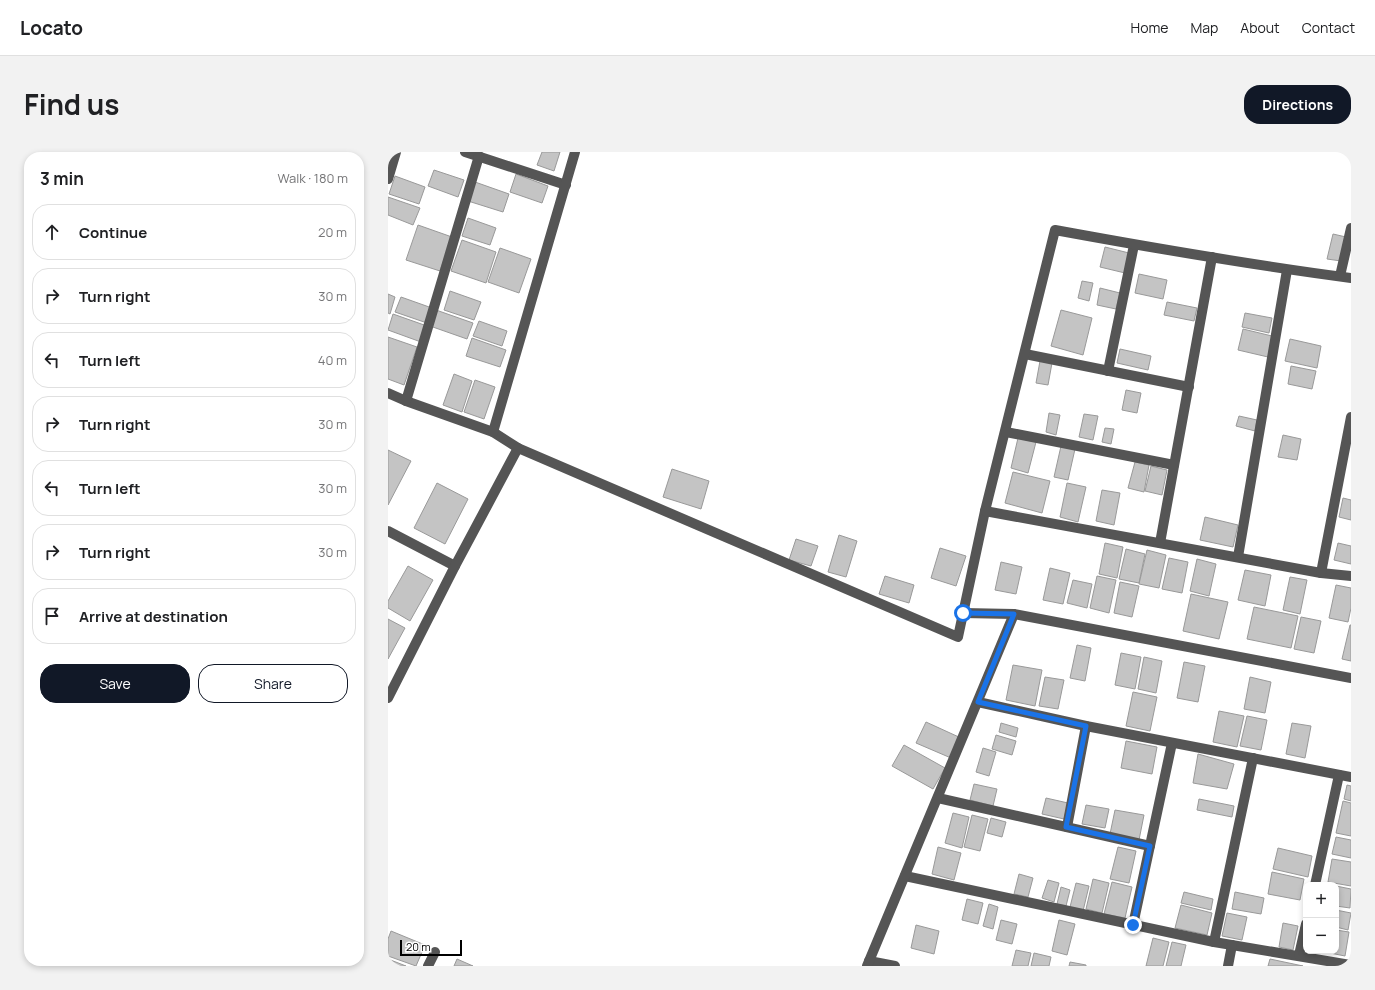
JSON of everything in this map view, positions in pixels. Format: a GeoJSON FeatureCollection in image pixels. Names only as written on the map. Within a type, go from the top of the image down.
{"type":"FeatureCollection","features":[{"type":"Feature","properties":{"kind":"street"},"geometry":{"type":"LineString","coordinates":[[388,179],[396,152]]}},
{"type":"Feature","properties":{"kind":"street"},"geometry":{"type":"LineString","coordinates":[[465,152],[566,186]]}},
{"type":"Feature","properties":{"kind":"street"},"geometry":{"type":"LineString","coordinates":[[493,432],[575,152]]}},
{"type":"Feature","properties":{"kind":"street"},"geometry":{"type":"LineString","coordinates":[[406,401],[479,156]]}},
{"type":"Feature","properties":{"kind":"street"},"geometry":{"type":"LineString","coordinates":[[1340,276],[1351,228]]}},
{"type":"Feature","properties":{"kind":"street"},"geometry":{"type":"LineString","coordinates":[[388,394],[493,432],[518,448],[958,638],[986,511],[1055,230],[1134,245],[1287,270],[1351,278]]}},
{"type":"Feature","properties":{"kind":"street"},"geometry":{"type":"LineString","coordinates":[[1108,371],[1134,245]]}},
{"type":"Feature","properties":{"kind":"street"},"geometry":{"type":"LineString","coordinates":[[1160,543],[1212,257]]}},
{"type":"Feature","properties":{"kind":"street"},"geometry":{"type":"LineString","coordinates":[[1238,557],[1287,270]]}},
{"type":"Feature","properties":{"kind":"street"},"geometry":{"type":"LineString","coordinates":[[1025,354],[1189,387]]}},
{"type":"Feature","properties":{"kind":"street"},"geometry":{"type":"LineString","coordinates":[[1321,573],[1351,417]]}},
{"type":"Feature","properties":{"kind":"street"},"geometry":{"type":"LineString","coordinates":[[1006,432],[1174,466]]}},
{"type":"Feature","properties":{"kind":"street"},"geometry":{"type":"LineString","coordinates":[[389,694],[518,448]]}},
{"type":"Feature","properties":{"kind":"street"},"geometry":{"type":"LineString","coordinates":[[986,511],[1321,573],[1351,576]]}},
{"type":"Feature","properties":{"kind":"street"},"geometry":{"type":"LineString","coordinates":[[388,531],[455,566]]}},
{"type":"Feature","properties":{"kind":"street"},"geometry":{"type":"LineString","coordinates":[[963,613],[1014,614],[1351,678]]}},
{"type":"Feature","properties":{"kind":"street"},"geometry":{"type":"LineString","coordinates":[[895,966],[868,964],[1014,614]]}},
{"type":"Feature","properties":{"kind":"street"},"geometry":{"type":"LineString","coordinates":[[978,702],[1086,726],[1351,777]]}},
{"type":"Feature","properties":{"kind":"street"},"geometry":{"type":"LineString","coordinates":[[1066,827],[1086,726]]}},
{"type":"Feature","properties":{"kind":"street"},"geometry":{"type":"LineString","coordinates":[[1133,925],[1172,743]]}},
{"type":"Feature","properties":{"kind":"street"},"geometry":{"type":"LineString","coordinates":[[1214,942],[1253,758]]}},
{"type":"Feature","properties":{"kind":"street"},"geometry":{"type":"LineString","coordinates":[[1316,882],[1339,775]]}},
{"type":"Feature","properties":{"kind":"street"},"geometry":{"type":"LineString","coordinates":[[938,798],[1150,846]]}},
{"type":"Feature","properties":{"kind":"street"},"geometry":{"type":"LineString","coordinates":[[905,876],[1214,942],[1299,955],[1314,962],[1351,965]]}},
{"type":"Feature","properties":{"kind":"street"},"geometry":{"type":"LineString","coordinates":[[1299,955],[1303,937]]}},
{"type":"Feature","properties":{"kind":"street"},"geometry":{"type":"LineString","coordinates":[[1228,966],[1232,945]]}},
{"type":"Feature","properties":{"kind":"street"},"geometry":{"type":"LineString","coordinates":[[428,966],[435,952]]}},
{"type":"Feature","properties":{"kind":"building"},"geometry":{"type":"Polygon","coordinates":[[[542,152],[560,152],[554,171],[537,165],[542,152]]]}},
{"type":"Feature","properties":{"kind":"building"},"geometry":{"type":"Polygon","coordinates":[[[434,170],[464,180],[458,197],[428,186],[434,170]]]}},
{"type":"Feature","properties":{"kind":"building"},"geometry":{"type":"Polygon","coordinates":[[[516,174],[548,186],[542,203],[510,192],[516,174]]]}},
{"type":"Feature","properties":{"kind":"building"},"geometry":{"type":"Polygon","coordinates":[[[395,176],[425,187],[419,204],[389,194],[395,176]]]}},
{"type":"Feature","properties":{"kind":"building"},"geometry":{"type":"Polygon","coordinates":[[[475,182],[509,194],[503,212],[468,201],[475,182]]]}},
{"type":"Feature","properties":{"kind":"building"},"geometry":{"type":"Polygon","coordinates":[[[388,197],[420,208],[413,225],[388,215],[388,197]]]}},
{"type":"Feature","properties":{"kind":"building"},"geometry":{"type":"Polygon","coordinates":[[[468,218],[496,228],[490,245],[462,236],[468,218]]]}},
{"type":"Feature","properties":{"kind":"building"},"geometry":{"type":"Polygon","coordinates":[[[418,225],[452,237],[440,271],[406,260],[418,225]]]}},
{"type":"Feature","properties":{"kind":"building"},"geometry":{"type":"Polygon","coordinates":[[[1333,234],[1346,237],[1341,261],[1327,259],[1333,234]]]}},
{"type":"Feature","properties":{"kind":"building"},"geometry":{"type":"Polygon","coordinates":[[[462,240],[496,252],[486,283],[451,271],[462,240]]]}},
{"type":"Feature","properties":{"kind":"building"},"geometry":{"type":"Polygon","coordinates":[[[1105,247],[1129,253],[1125,273],[1100,267],[1105,247]]]}},
{"type":"Feature","properties":{"kind":"building"},"geometry":{"type":"Polygon","coordinates":[[[500,248],[531,259],[519,293],[488,282],[500,248]]]}},
{"type":"Feature","properties":{"kind":"building"},"geometry":{"type":"Polygon","coordinates":[[[1139,274],[1167,280],[1163,299],[1135,293],[1139,274]]]}},
{"type":"Feature","properties":{"kind":"building"},"geometry":{"type":"Polygon","coordinates":[[[1082,281],[1093,283],[1089,301],[1078,298],[1082,281]]]}},
{"type":"Feature","properties":{"kind":"building"},"geometry":{"type":"Polygon","coordinates":[[[1100,288],[1120,293],[1116,309],[1097,305],[1100,288]]]}},
{"type":"Feature","properties":{"kind":"building"},"geometry":{"type":"Polygon","coordinates":[[[450,291],[481,302],[474,320],[444,310],[450,291]]]}},
{"type":"Feature","properties":{"kind":"building"},"geometry":{"type":"Polygon","coordinates":[[[388,294],[395,297],[390,314],[388,313],[388,294]]]}},
{"type":"Feature","properties":{"kind":"building"},"geometry":{"type":"Polygon","coordinates":[[[401,297],[432,308],[427,323],[395,312],[401,297]]]}},
{"type":"Feature","properties":{"kind":"building"},"geometry":{"type":"Polygon","coordinates":[[[1167,302],[1197,308],[1194,321],[1164,315],[1167,302]]]}},
{"type":"Feature","properties":{"kind":"building"},"geometry":{"type":"Polygon","coordinates":[[[436,310],[473,323],[467,339],[430,326],[436,310]]]}},
{"type":"Feature","properties":{"kind":"building"},"geometry":{"type":"Polygon","coordinates":[[[1061,310],[1092,318],[1083,355],[1051,346],[1061,310]]]}},
{"type":"Feature","properties":{"kind":"building"},"geometry":{"type":"Polygon","coordinates":[[[1245,313],[1272,318],[1269,333],[1242,327],[1245,313]]]}},
{"type":"Feature","properties":{"kind":"building"},"geometry":{"type":"Polygon","coordinates":[[[393,314],[427,326],[421,342],[388,330],[393,314]]]}},
{"type":"Feature","properties":{"kind":"building"},"geometry":{"type":"Polygon","coordinates":[[[479,321],[507,331],[502,346],[473,336],[479,321]]]}},
{"type":"Feature","properties":{"kind":"building"},"geometry":{"type":"Polygon","coordinates":[[[1243,329],[1272,336],[1268,357],[1238,350],[1243,329]]]}},
{"type":"Feature","properties":{"kind":"building"},"geometry":{"type":"Polygon","coordinates":[[[388,337],[417,347],[404,385],[388,379],[388,337]]]}},
{"type":"Feature","properties":{"kind":"building"},"geometry":{"type":"Polygon","coordinates":[[[472,338],[506,350],[500,367],[466,356],[472,338]]]}},
{"type":"Feature","properties":{"kind":"building"},"geometry":{"type":"Polygon","coordinates":[[[1290,339],[1321,346],[1317,368],[1285,361],[1290,339]]]}},
{"type":"Feature","properties":{"kind":"building"},"geometry":{"type":"Polygon","coordinates":[[[1120,349],[1151,356],[1148,370],[1117,363],[1120,349]]]}},
{"type":"Feature","properties":{"kind":"building"},"geometry":{"type":"Polygon","coordinates":[[[1040,361],[1052,363],[1048,385],[1036,383],[1040,361]]]}},
{"type":"Feature","properties":{"kind":"building"},"geometry":{"type":"Polygon","coordinates":[[[1291,366],[1316,371],[1312,389],[1288,384],[1291,366]]]}},
{"type":"Feature","properties":{"kind":"building"},"geometry":{"type":"Polygon","coordinates":[[[454,374],[472,381],[462,412],[443,405],[454,374]]]}},
{"type":"Feature","properties":{"kind":"building"},"geometry":{"type":"Polygon","coordinates":[[[475,380],[495,387],[484,419],[464,412],[475,380]]]}},
{"type":"Feature","properties":{"kind":"building"},"geometry":{"type":"Polygon","coordinates":[[[1126,390],[1141,393],[1137,413],[1122,410],[1126,390]]]}},
{"type":"Feature","properties":{"kind":"building"},"geometry":{"type":"Polygon","coordinates":[[[1049,413],[1060,415],[1056,435],[1046,432],[1049,413]]]}},
{"type":"Feature","properties":{"kind":"building"},"geometry":{"type":"Polygon","coordinates":[[[1084,414],[1098,416],[1093,440],[1079,437],[1084,414]]]}},
{"type":"Feature","properties":{"kind":"building"},"geometry":{"type":"Polygon","coordinates":[[[1239,416],[1257,420],[1255,431],[1236,426],[1239,416]]]}},
{"type":"Feature","properties":{"kind":"building"},"geometry":{"type":"Polygon","coordinates":[[[1105,428],[1114,429],[1111,444],[1102,442],[1105,428]]]}},
{"type":"Feature","properties":{"kind":"building"},"geometry":{"type":"Polygon","coordinates":[[[1283,435],[1301,439],[1297,460],[1278,457],[1283,435]]]}},
{"type":"Feature","properties":{"kind":"building"},"geometry":{"type":"Polygon","coordinates":[[[1018,438],[1036,442],[1028,473],[1011,468],[1018,438]]]}},
{"type":"Feature","properties":{"kind":"building"},"geometry":{"type":"Polygon","coordinates":[[[1061,446],[1075,449],[1068,480],[1054,477],[1061,446]]]}},
{"type":"Feature","properties":{"kind":"building"},"geometry":{"type":"Polygon","coordinates":[[[388,450],[411,461],[388,505],[388,450]]]}},
{"type":"Feature","properties":{"kind":"building"},"geometry":{"type":"Polygon","coordinates":[[[1135,462],[1149,465],[1144,492],[1128,488],[1135,462]]]}},
{"type":"Feature","properties":{"kind":"building"},"geometry":{"type":"Polygon","coordinates":[[[1151,466],[1167,470],[1162,495],[1145,491],[1151,466]]]}},
{"type":"Feature","properties":{"kind":"building"},"geometry":{"type":"Polygon","coordinates":[[[672,469],[709,481],[701,509],[663,497],[672,469]]]}},
{"type":"Feature","properties":{"kind":"building"},"geometry":{"type":"Polygon","coordinates":[[[1013,472],[1050,481],[1042,513],[1005,503],[1013,472]]]}},
{"type":"Feature","properties":{"kind":"building"},"geometry":{"type":"Polygon","coordinates":[[[437,483],[468,499],[445,544],[414,528],[437,483]]]}},
{"type":"Feature","properties":{"kind":"building"},"geometry":{"type":"Polygon","coordinates":[[[1067,483],[1086,487],[1078,522],[1060,517],[1067,483]]]}},
{"type":"Feature","properties":{"kind":"building"},"geometry":{"type":"Polygon","coordinates":[[[1102,490],[1120,493],[1114,525],[1096,521],[1102,490]]]}},
{"type":"Feature","properties":{"kind":"building"},"geometry":{"type":"Polygon","coordinates":[[[1343,498],[1351,500],[1351,520],[1339,517],[1343,498]]]}},
{"type":"Feature","properties":{"kind":"building"},"geometry":{"type":"Polygon","coordinates":[[[1205,517],[1238,525],[1233,547],[1200,540],[1205,517]]]}},
{"type":"Feature","properties":{"kind":"building"},"geometry":{"type":"Polygon","coordinates":[[[839,535],[857,541],[846,577],[828,572],[839,535]]]}},
{"type":"Feature","properties":{"kind":"building"},"geometry":{"type":"Polygon","coordinates":[[[796,539],[818,546],[811,566],[789,560],[796,539]]]}},
{"type":"Feature","properties":{"kind":"building"},"geometry":{"type":"Polygon","coordinates":[[[1105,543],[1123,547],[1117,578],[1099,574],[1105,543]]]}},
{"type":"Feature","properties":{"kind":"building"},"geometry":{"type":"Polygon","coordinates":[[[1338,543],[1351,546],[1351,564],[1334,560],[1338,543]]]}},
{"type":"Feature","properties":{"kind":"building"},"geometry":{"type":"Polygon","coordinates":[[[940,548],[966,556],[956,586],[931,578],[940,548]]]}},
{"type":"Feature","properties":{"kind":"building"},"geometry":{"type":"Polygon","coordinates":[[[1126,549],[1145,554],[1139,583],[1119,579],[1126,549]]]}},
{"type":"Feature","properties":{"kind":"building"},"geometry":{"type":"Polygon","coordinates":[[[1147,550],[1166,555],[1159,588],[1139,584],[1147,550]]]}},
{"type":"Feature","properties":{"kind":"building"},"geometry":{"type":"Polygon","coordinates":[[[1169,558],[1188,562],[1182,593],[1162,589],[1169,558]]]}},
{"type":"Feature","properties":{"kind":"building"},"geometry":{"type":"Polygon","coordinates":[[[1197,559],[1216,564],[1209,596],[1190,591],[1197,559]]]}},
{"type":"Feature","properties":{"kind":"building"},"geometry":{"type":"Polygon","coordinates":[[[1001,562],[1022,567],[1016,594],[995,590],[1001,562]]]}},
{"type":"Feature","properties":{"kind":"building"},"geometry":{"type":"Polygon","coordinates":[[[408,566],[433,580],[410,621],[388,608],[388,601],[408,566]]]}},
{"type":"Feature","properties":{"kind":"building"},"geometry":{"type":"Polygon","coordinates":[[[1050,568],[1070,573],[1063,604],[1043,600],[1050,568]]]}},
{"type":"Feature","properties":{"kind":"building"},"geometry":{"type":"Polygon","coordinates":[[[1245,570],[1271,575],[1265,606],[1238,600],[1245,570]]]}},
{"type":"Feature","properties":{"kind":"building"},"geometry":{"type":"Polygon","coordinates":[[[885,576],[914,585],[909,603],[879,594],[885,576]]]}},
{"type":"Feature","properties":{"kind":"building"},"geometry":{"type":"Polygon","coordinates":[[[1097,576],[1116,580],[1109,613],[1090,608],[1097,576]]]}},
{"type":"Feature","properties":{"kind":"building"},"geometry":{"type":"Polygon","coordinates":[[[1290,577],[1307,580],[1300,614],[1283,610],[1290,577]]]}},
{"type":"Feature","properties":{"kind":"building"},"geometry":{"type":"Polygon","coordinates":[[[1073,580],[1092,584],[1087,608],[1067,603],[1073,580]]]}},
{"type":"Feature","properties":{"kind":"building"},"geometry":{"type":"Polygon","coordinates":[[[1120,582],[1139,586],[1132,617],[1114,613],[1120,582]]]}},
{"type":"Feature","properties":{"kind":"building"},"geometry":{"type":"Polygon","coordinates":[[[1336,585],[1351,588],[1351,608],[1348,622],[1329,618],[1336,585]]]}},
{"type":"Feature","properties":{"kind":"building"},"geometry":{"type":"Polygon","coordinates":[[[1191,594],[1228,602],[1219,639],[1183,631],[1191,594]]]}},
{"type":"Feature","properties":{"kind":"building"},"geometry":{"type":"Polygon","coordinates":[[[1254,607],[1298,616],[1291,648],[1247,639],[1254,607]]]}},
{"type":"Feature","properties":{"kind":"building"},"geometry":{"type":"Polygon","coordinates":[[[1301,617],[1321,621],[1314,653],[1294,649],[1301,617]]]}},
{"type":"Feature","properties":{"kind":"building"},"geometry":{"type":"Polygon","coordinates":[[[388,619],[405,628],[388,659],[388,619]]]}},
{"type":"Feature","properties":{"kind":"building"},"geometry":{"type":"Polygon","coordinates":[[[1351,625],[1351,661],[1342,659],[1351,625]]]}},
{"type":"Feature","properties":{"kind":"building"},"geometry":{"type":"Polygon","coordinates":[[[1077,645],[1091,648],[1085,681],[1070,678],[1077,645]]]}},
{"type":"Feature","properties":{"kind":"building"},"geometry":{"type":"Polygon","coordinates":[[[1121,653],[1141,657],[1135,689],[1115,685],[1121,653]]]}},
{"type":"Feature","properties":{"kind":"building"},"geometry":{"type":"Polygon","coordinates":[[[1144,657],[1162,661],[1156,693],[1138,689],[1144,657]]]}},
{"type":"Feature","properties":{"kind":"building"},"geometry":{"type":"Polygon","coordinates":[[[1184,662],[1205,666],[1198,702],[1177,698],[1184,662]]]}},
{"type":"Feature","properties":{"kind":"building"},"geometry":{"type":"Polygon","coordinates":[[[1013,665],[1042,670],[1035,706],[1006,700],[1013,665]]]}},
{"type":"Feature","properties":{"kind":"building"},"geometry":{"type":"Polygon","coordinates":[[[1045,677],[1064,680],[1058,709],[1039,706],[1045,677]]]}},
{"type":"Feature","properties":{"kind":"building"},"geometry":{"type":"Polygon","coordinates":[[[1250,677],[1271,682],[1265,713],[1244,709],[1250,677]]]}},
{"type":"Feature","properties":{"kind":"building"},"geometry":{"type":"Polygon","coordinates":[[[1133,692],[1157,697],[1150,731],[1126,726],[1133,692]]]}},
{"type":"Feature","properties":{"kind":"building"},"geometry":{"type":"Polygon","coordinates":[[[1219,711],[1244,716],[1237,747],[1213,742],[1219,711]]]}},
{"type":"Feature","properties":{"kind":"building"},"geometry":{"type":"Polygon","coordinates":[[[1247,716],[1267,720],[1261,750],[1240,746],[1247,716]]]}},
{"type":"Feature","properties":{"kind":"building"},"geometry":{"type":"Polygon","coordinates":[[[926,722],[961,738],[951,758],[916,743],[926,722]]]}},
{"type":"Feature","properties":{"kind":"building"},"geometry":{"type":"Polygon","coordinates":[[[1001,723],[1018,728],[1016,737],[999,732],[1001,723]]]}},
{"type":"Feature","properties":{"kind":"building"},"geometry":{"type":"Polygon","coordinates":[[[1292,723],[1311,726],[1305,758],[1286,754],[1292,723]]]}},
{"type":"Feature","properties":{"kind":"building"},"geometry":{"type":"Polygon","coordinates":[[[996,735],[1016,741],[1012,755],[992,749],[996,735]]]}},
{"type":"Feature","properties":{"kind":"building"},"geometry":{"type":"Polygon","coordinates":[[[1126,741],[1157,747],[1152,774],[1121,768],[1126,741]]]}},
{"type":"Feature","properties":{"kind":"building"},"geometry":{"type":"Polygon","coordinates":[[[904,745],[945,768],[933,789],[892,766],[904,745]]]}},
{"type":"Feature","properties":{"kind":"building"},"geometry":{"type":"Polygon","coordinates":[[[983,748],[996,752],[989,776],[976,772],[983,748]]]}},
{"type":"Feature","properties":{"kind":"building"},"geometry":{"type":"Polygon","coordinates":[[[1198,754],[1234,764],[1227,789],[1193,783],[1198,754]]]}},
{"type":"Feature","properties":{"kind":"building"},"geometry":{"type":"Polygon","coordinates":[[[974,784],[997,789],[993,806],[970,800],[974,784]]]}},
{"type":"Feature","properties":{"kind":"building"},"geometry":{"type":"Polygon","coordinates":[[[1347,785],[1351,786],[1351,801],[1344,799],[1347,785]]]}},
{"type":"Feature","properties":{"kind":"building"},"geometry":{"type":"Polygon","coordinates":[[[1046,798],[1068,803],[1064,819],[1042,814],[1046,798]]]}},
{"type":"Feature","properties":{"kind":"building"},"geometry":{"type":"Polygon","coordinates":[[[1199,799],[1234,806],[1232,817],[1197,810],[1199,799]]]}},
{"type":"Feature","properties":{"kind":"building"},"geometry":{"type":"Polygon","coordinates":[[[1343,801],[1351,803],[1351,836],[1336,833],[1343,801]]]}},
{"type":"Feature","properties":{"kind":"building"},"geometry":{"type":"Polygon","coordinates":[[[1086,805],[1109,809],[1105,828],[1082,824],[1086,805]]]}},
{"type":"Feature","properties":{"kind":"building"},"geometry":{"type":"Polygon","coordinates":[[[1115,810],[1144,815],[1139,840],[1110,834],[1115,810]]]}},
{"type":"Feature","properties":{"kind":"building"},"geometry":{"type":"Polygon","coordinates":[[[953,813],[969,817],[962,848],[945,843],[953,813]]]}},
{"type":"Feature","properties":{"kind":"building"},"geometry":{"type":"Polygon","coordinates":[[[972,815],[988,819],[980,851],[964,847],[972,815]]]}},
{"type":"Feature","properties":{"kind":"building"},"geometry":{"type":"Polygon","coordinates":[[[991,818],[1006,822],[1002,837],[987,833],[991,818]]]}},
{"type":"Feature","properties":{"kind":"building"},"geometry":{"type":"Polygon","coordinates":[[[1336,837],[1351,840],[1351,858],[1332,854],[1336,837]]]}},
{"type":"Feature","properties":{"kind":"building"},"geometry":{"type":"Polygon","coordinates":[[[938,847],[961,853],[954,880],[932,874],[938,847]]]}},
{"type":"Feature","properties":{"kind":"building"},"geometry":{"type":"Polygon","coordinates":[[[1118,847],[1136,851],[1129,883],[1110,879],[1118,847]]]}},
{"type":"Feature","properties":{"kind":"building"},"geometry":{"type":"Polygon","coordinates":[[[1278,848],[1312,856],[1308,877],[1273,869],[1278,848]]]}},
{"type":"Feature","properties":{"kind":"building"},"geometry":{"type":"Polygon","coordinates":[[[1332,859],[1351,862],[1351,886],[1339,884],[1339,882],[1328,882],[1332,859]]]}},
{"type":"Feature","properties":{"kind":"building"},"geometry":{"type":"Polygon","coordinates":[[[1272,872],[1304,879],[1300,900],[1268,894],[1272,872]]]}},
{"type":"Feature","properties":{"kind":"building"},"geometry":{"type":"Polygon","coordinates":[[[1019,874],[1033,878],[1028,897],[1014,894],[1019,874]]]}},
{"type":"Feature","properties":{"kind":"building"},"geometry":{"type":"Polygon","coordinates":[[[1093,879],[1109,883],[1102,913],[1086,909],[1093,879]]]}},
{"type":"Feature","properties":{"kind":"building"},"geometry":{"type":"Polygon","coordinates":[[[1048,880],[1059,883],[1054,902],[1042,898],[1048,880]]]}},
{"type":"Feature","properties":{"kind":"building"},"geometry":{"type":"Polygon","coordinates":[[[1112,882],[1132,887],[1125,918],[1104,914],[1112,882]]]}},
{"type":"Feature","properties":{"kind":"building"},"geometry":{"type":"Polygon","coordinates":[[[1076,883],[1089,886],[1083,911],[1070,907],[1076,883]]]}},
{"type":"Feature","properties":{"kind":"building"},"geometry":{"type":"Polygon","coordinates":[[[1061,887],[1070,890],[1066,906],[1057,904],[1061,887]]]}},
{"type":"Feature","properties":{"kind":"building"},"geometry":{"type":"Polygon","coordinates":[[[1339,887],[1351,889],[1350,908],[1339,906],[1339,887]]]}},
{"type":"Feature","properties":{"kind":"building"},"geometry":{"type":"Polygon","coordinates":[[[1184,892],[1213,899],[1211,910],[1181,903],[1184,892]]]}},
{"type":"Feature","properties":{"kind":"building"},"geometry":{"type":"Polygon","coordinates":[[[1235,892],[1264,898],[1261,914],[1232,909],[1235,892]]]}},
{"type":"Feature","properties":{"kind":"building"},"geometry":{"type":"Polygon","coordinates":[[[967,899],[983,903],[978,924],[962,920],[967,899]]]}},
{"type":"Feature","properties":{"kind":"building"},"geometry":{"type":"Polygon","coordinates":[[[989,904],[998,907],[993,929],[983,926],[989,904]]]}},
{"type":"Feature","properties":{"kind":"building"},"geometry":{"type":"Polygon","coordinates":[[[1181,905],[1212,913],[1207,935],[1175,928],[1181,905]]]}},
{"type":"Feature","properties":{"kind":"building"},"geometry":{"type":"Polygon","coordinates":[[[1339,911],[1351,913],[1348,930],[1339,928],[1339,911]]]}},
{"type":"Feature","properties":{"kind":"building"},"geometry":{"type":"Polygon","coordinates":[[[1227,913],[1247,917],[1242,940],[1222,936],[1227,913]]]}},
{"type":"Feature","properties":{"kind":"building"},"geometry":{"type":"Polygon","coordinates":[[[1001,920],[1017,924],[1012,944],[996,940],[1001,920]]]}},
{"type":"Feature","properties":{"kind":"building"},"geometry":{"type":"Polygon","coordinates":[[[1059,920],[1075,924],[1067,955],[1052,951],[1059,920]]]}},
{"type":"Feature","properties":{"kind":"building"},"geometry":{"type":"Polygon","coordinates":[[[1283,923],[1298,926],[1293,950],[1279,947],[1283,923]]]}},
{"type":"Feature","properties":{"kind":"building"},"geometry":{"type":"Polygon","coordinates":[[[916,925],[939,931],[934,954],[911,948],[916,925]]]}},
{"type":"Feature","properties":{"kind":"building"},"geometry":{"type":"Polygon","coordinates":[[[1339,930],[1349,932],[1345,956],[1335,954],[1339,954],[1339,930]]]}},
{"type":"Feature","properties":{"kind":"building"},"geometry":{"type":"Polygon","coordinates":[[[391,931],[425,945],[416,966],[388,956],[388,939],[391,931]]]}},
{"type":"Feature","properties":{"kind":"building"},"geometry":{"type":"Polygon","coordinates":[[[1153,938],[1169,942],[1163,966],[1146,966],[1153,938]]]}},
{"type":"Feature","properties":{"kind":"building"},"geometry":{"type":"Polygon","coordinates":[[[1172,942],[1186,945],[1181,966],[1166,966],[1172,942]]]}},
{"type":"Feature","properties":{"kind":"building"},"geometry":{"type":"Polygon","coordinates":[[[1016,950],[1031,953],[1028,966],[1012,966],[1016,950]]]}},
{"type":"Feature","properties":{"kind":"building"},"geometry":{"type":"Polygon","coordinates":[[[1034,953],[1051,957],[1049,966],[1031,966],[1034,953]]]}},
{"type":"Feature","properties":{"kind":"building"},"geometry":{"type":"Polygon","coordinates":[[[388,959],[406,966],[388,966],[388,959]]]}},
{"type":"Feature","properties":{"kind":"building"},"geometry":{"type":"Polygon","coordinates":[[[457,959],[473,966],[454,966],[457,959]]]}},
{"type":"Feature","properties":{"kind":"building"},"geometry":{"type":"Polygon","coordinates":[[[1270,959],[1303,966],[1268,966],[1270,959]]]}},
{"type":"Feature","properties":{"kind":"building"},"geometry":{"type":"Polygon","coordinates":[[[1070,962],[1086,965],[1086,966],[1069,966],[1070,962]]]}},
{"type":"Feature","properties":{"kind":"route"},"geometry":{"type":"LineString","coordinates":[[963,613],[1014,614],[978,702],[1086,726],[1066,827],[1150,846],[1133,925]]}}]}
